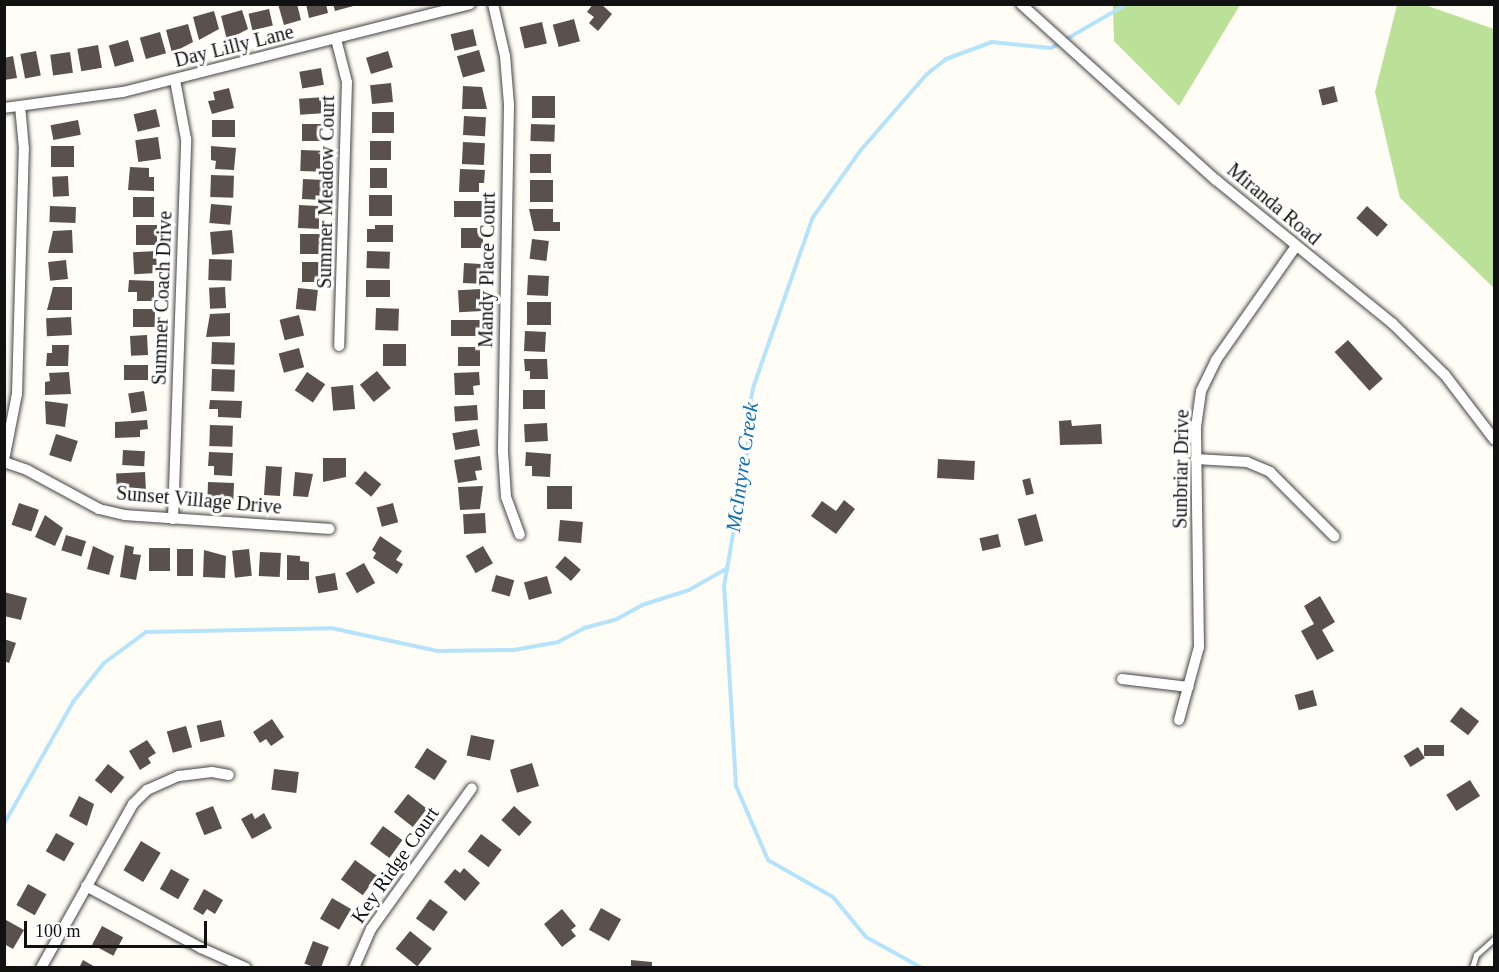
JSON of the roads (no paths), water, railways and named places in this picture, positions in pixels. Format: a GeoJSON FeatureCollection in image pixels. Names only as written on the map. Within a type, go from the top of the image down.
{"type":"FeatureCollection","features":[{"type":"Feature","properties":{"kind":"street","name":"Day Lilly Lane"},"geometry":{"type":"LineString","coordinates":[[4,108],[98,96],[175,80],[470,4]]}},
{"type":"Feature","properties":{"kind":"street","name":"Mandy Place Court"},"geometry":{"type":"LineString","coordinates":[[493,4],[505,56],[508,105],[503,452],[506,497],[520,535]]}},
{"type":"Feature","properties":{"kind":"street","name":"Miranda Road"},"geometry":{"type":"LineString","coordinates":[[1021,4],[1296,246],[1428,357],[1494,440]]}},
{"type":"Feature","properties":{"kind":"street","name":"Summer Meadow Court"},"geometry":{"type":"LineString","coordinates":[[336,39],[347,82],[339,346]]}},
{"type":"Feature","properties":{"kind":"street","name":"Summer Coach Drive"},"geometry":{"type":"LineString","coordinates":[[173,519],[186,139],[175,80]]}},
{"type":"Feature","properties":{"kind":"street"},"geometry":{"type":"LineString","coordinates":[[4,461],[17,394],[24,149],[20,106]]}},
{"type":"Feature","properties":{"kind":"street","name":"Sunbriar Drive"},"geometry":{"type":"LineString","coordinates":[[1179,720],[1189,687],[1200,626],[1196,459],[1202,391],[1216,360],[1296,246]]}},
{"type":"Feature","properties":{"kind":"street"},"geometry":{"type":"LineString","coordinates":[[1196,459],[1247,462],[1270,472],[1334,536]]}},
{"type":"Feature","properties":{"kind":"street","name":"Sunset Village Drive"},"geometry":{"type":"LineString","coordinates":[[4,461],[27,470],[99,509],[125,515],[330,529]]}},
{"type":"Feature","properties":{"kind":"street"},"geometry":{"type":"LineString","coordinates":[[1122,679],[1189,687]]}},
{"type":"Feature","properties":{"kind":"street"},"geometry":{"type":"LineString","coordinates":[[41,968],[133,804],[147,790],[179,776],[212,772],[229,775]]}},
{"type":"Feature","properties":{"kind":"street","name":"Key Ridge Court"},"geometry":{"type":"LineString","coordinates":[[354,968],[371,929],[472,788]]}},
{"type":"Feature","properties":{"kind":"street"},"geometry":{"type":"LineString","coordinates":[[86,886],[201,948],[246,968]]}},
{"type":"Feature","properties":{"kind":"lane"},"geometry":{"type":"LineString","coordinates":[[1472,968],[1476,955],[1494,939]]}},
{"type":"Feature","properties":{"kind":"waterway","name":"McIntyre Creek"},"geometry":{"type":"LineString","coordinates":[[922,968],[866,937],[833,897],[768,860],[736,786],[724,586],[748,449],[746,422],[753,388],[813,217],[860,151],[927,74],[946,59],[992,42],[1051,48],[1127,4]]}},
{"type":"Feature","properties":{"kind":"waterway"},"geometry":{"type":"LineString","coordinates":[[4,824],[73,702],[104,663],[146,632],[331,628],[437,651],[514,650],[558,642],[584,628],[617,619],[642,605],[689,590],[726,569]]}}]}
